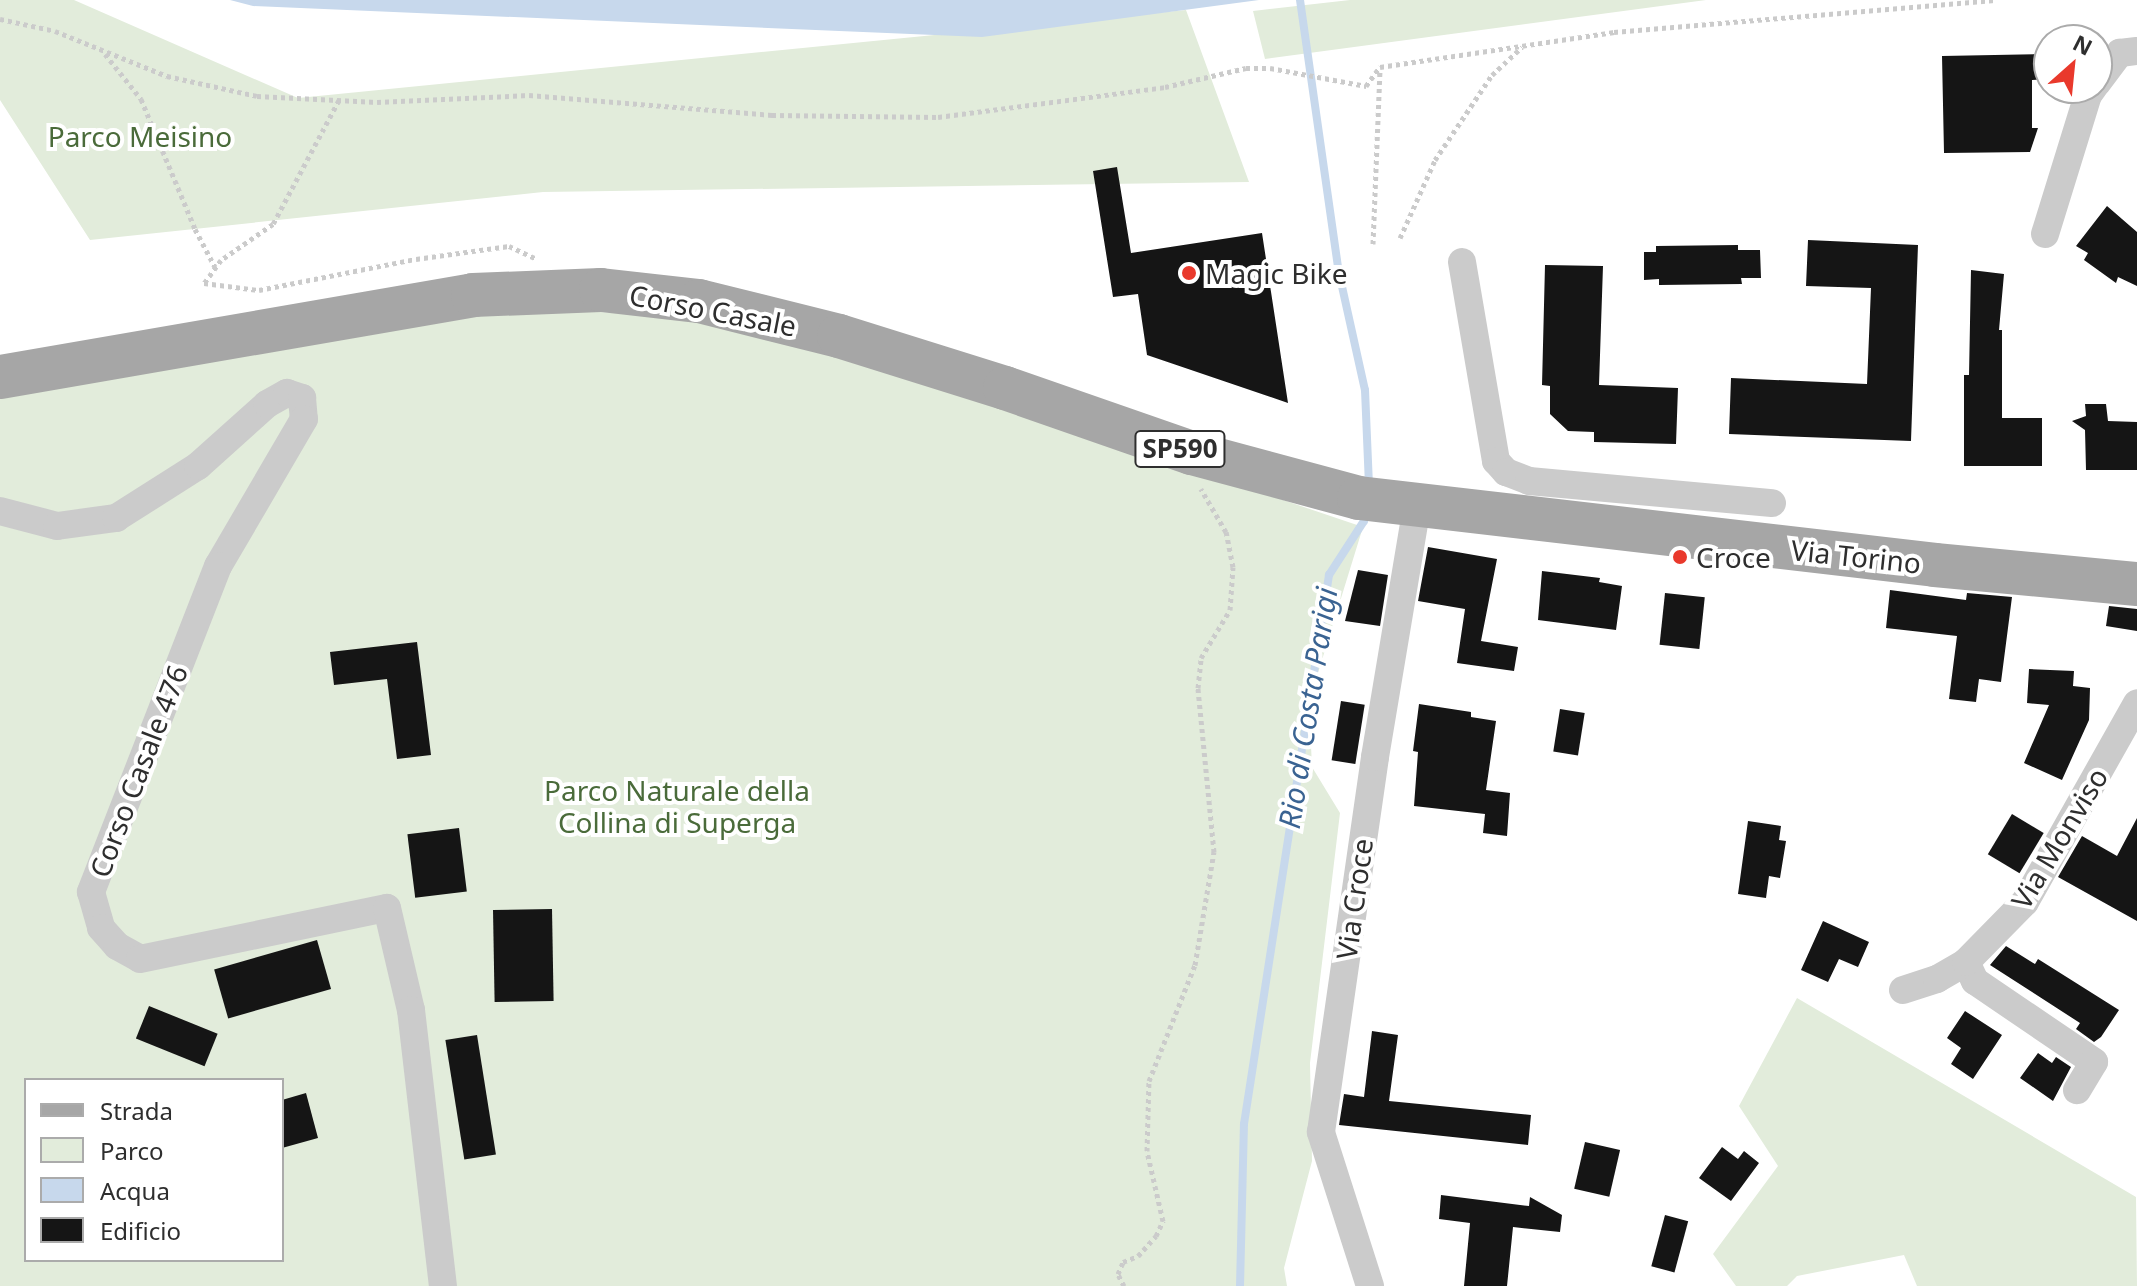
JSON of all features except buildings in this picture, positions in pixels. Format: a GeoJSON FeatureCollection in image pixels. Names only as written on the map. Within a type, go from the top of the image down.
{"type":"FeatureCollection","features":[{"type":"Feature","properties":{"kind":"main road","name":"Corso Casale"},"geometry":{"type":"LineString","coordinates":[[0,377],[473,295],[601,290],[699,301],[839,336],[1005,388],[1192,453],[1387,503]]}},
{"type":"Feature","properties":{"kind":"main road","name":"Via Torino"},"geometry":{"type":"LineString","coordinates":[[1387,503],[1676,516],[2137,584]]}},
{"type":"Feature","properties":{"kind":"street"},"geometry":{"type":"LineString","coordinates":[[2113,62],[2120,53],[2137,51]]}},
{"type":"Feature","properties":{"kind":"street"},"geometry":{"type":"LineString","coordinates":[[2045,234],[2085,104]]}},
{"type":"Feature","properties":{"kind":"street"},"geometry":{"type":"LineString","coordinates":[[1462,262],[1481,402],[1496,461],[1506,472],[1529,481],[1676,516],[1772,503]]}},
{"type":"Feature","properties":{"kind":"street","name":"Corso Casale 476"},"geometry":{"type":"LineString","coordinates":[[0,511],[57,526],[116,518],[198,466],[267,404],[287,393],[302,398],[304,419],[218,566],[91,892],[101,928],[117,946],[140,959],[387,908],[411,1010],[443,1286]]}},
{"type":"Feature","properties":{"kind":"street","name":"Via Croce"},"geometry":{"type":"LineString","coordinates":[[1370,1286],[1321,1132],[1375,757],[1387,503]]}},
{"type":"Feature","properties":{"kind":"street","name":"Via Monviso"},"geometry":{"type":"LineString","coordinates":[[1903,990],[1937,979],[1966,962],[2025,902],[2137,703]]}},
{"type":"Feature","properties":{"kind":"street"},"geometry":{"type":"LineString","coordinates":[[1966,962],[1975,981],[2094,1062],[2077,1090]]}},
{"type":"Feature","properties":{"kind":"path"},"geometry":{"type":"LineString","coordinates":[[0,19],[55,31],[167,76],[257,96],[339,100],[529,95],[772,115],[938,117],[1165,87],[1246,68],[1270,68],[1366,86],[1380,67],[1614,32],[1995,0]]}},
{"type":"Feature","properties":{"kind":"path"},"geometry":{"type":"LineString","coordinates":[[1400,238],[1435,160],[1492,75],[1523,46]]}},
{"type":"Feature","properties":{"kind":"path"},"geometry":{"type":"LineString","coordinates":[[102,50],[141,99],[195,229],[215,267]]}},
{"type":"Feature","properties":{"kind":"path"},"geometry":{"type":"LineString","coordinates":[[1373,244],[1380,67]]}},
{"type":"Feature","properties":{"kind":"path"},"geometry":{"type":"LineString","coordinates":[[339,100],[273,224],[215,267],[204,283],[259,290],[416,259],[509,246],[534,256],[551,292]]}},
{"type":"Feature","properties":{"kind":"path"},"geometry":{"type":"LineString","coordinates":[[1124,1286],[1118,1274],[1123,1262],[1138,1256],[1156,1236],[1163,1221],[1147,1151],[1149,1081],[1195,965],[1214,852],[1198,688],[1201,658],[1230,610],[1233,567],[1226,532],[1199,485],[1192,453]]}},
{"type":"Feature","properties":{"kind":"green space","name":"Parco Meisino"},"geometry":{"type":"Polygon","coordinates":[[[0,0],[74,0],[298,98],[1186,10],[1249,182],[543,192],[90,240],[0,100],[0,0]]]}},
{"type":"Feature","properties":{"kind":"green space"},"geometry":{"type":"Polygon","coordinates":[[[1350,0],[1706,0],[1265,59],[1253,11],[1350,0]]]}},
{"type":"Feature","properties":{"kind":"green space","name":"Parco Naturale della Collina di Superga"},"geometry":{"type":"Polygon","coordinates":[[[471,306],[706,317],[1132,449],[1363,527],[1309,702],[1312,767],[1340,813],[1310,1063],[1312,1161],[1284,1268],[1287,1286],[0,1286],[0,393],[471,306]]]}},
{"type":"Feature","properties":{"kind":"green space"},"geometry":{"type":"Polygon","coordinates":[[[1797,998],[2136,1197],[2137,1286],[1917,1286],[1904,1255],[1797,1276],[1787,1286],[1736,1286],[1713,1254],[1778,1166],[1739,1106],[1797,998]]]}},
{"type":"Feature","properties":{"kind":"water"},"geometry":{"type":"Polygon","coordinates":[[[230,0],[1259,0],[982,37],[253,6],[230,0]]]}},
{"type":"Feature","properties":{"kind":"waterway","name":"Rio di Costa Parigi"},"geometry":{"type":"LineString","coordinates":[[1300,0],[1339,273],[1365,390],[1369,487]]}},
{"type":"Feature","properties":{"kind":"waterway","name":"Rio di Costa Parigi"},"geometry":{"type":"LineString","coordinates":[[1240,1286],[1244,1124],[1329,575],[1364,521],[1365,512]]}},
{"type":"Feature","properties":{"kind":"place","name":"Magic Bike"},"geometry":{"type":"Point","coordinates":[1189,273]}},
{"type":"Feature","properties":{"kind":"place","name":"Croce"},"geometry":{"type":"Point","coordinates":[1680,557]}}]}
